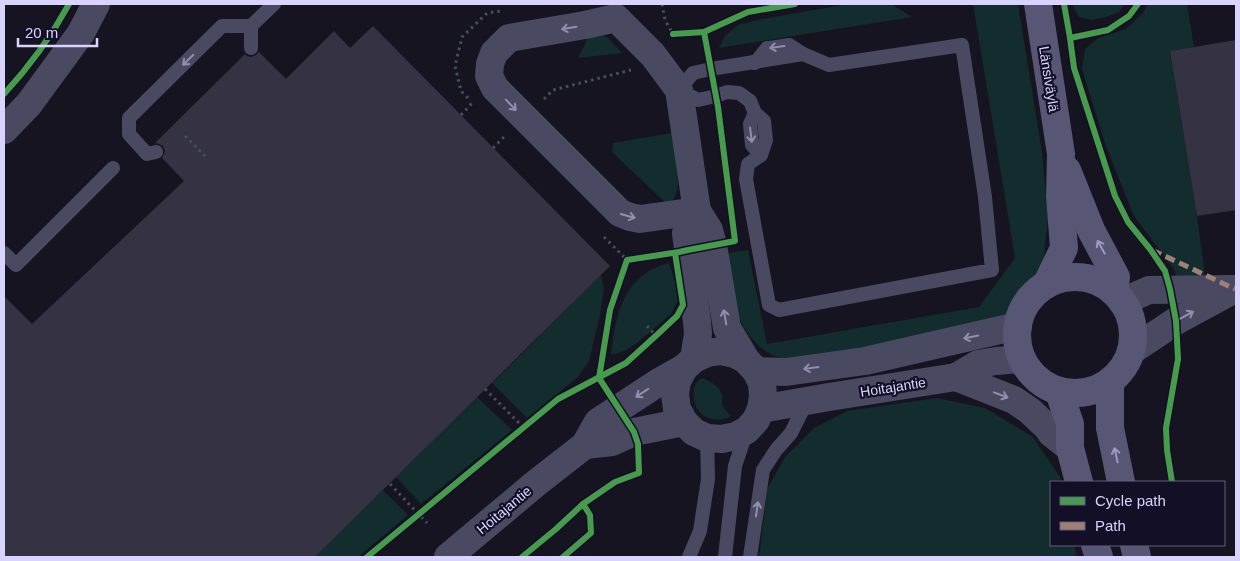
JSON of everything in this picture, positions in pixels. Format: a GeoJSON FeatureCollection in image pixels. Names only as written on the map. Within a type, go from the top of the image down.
{"type":"FeatureCollection","features":[{"type":"Feature","properties":{"kind":"main road","name":"Länsiväylä"},"geometry":{"type":"LineString","coordinates":[[1038,4],[1061,154],[1060,196],[1064,248],[1046,285]]}},
{"type":"Feature","properties":{"kind":"main road","name":"Länsiväylä"},"geometry":{"type":"LineString","coordinates":[[1061,154],[1091,230],[1116,276],[1118,297]]}},
{"type":"Feature","properties":{"kind":"main road"},"geometry":{"type":"LineString","coordinates":[[1080,278],[1103,285],[1118,297],[1129,313],[1133,338],[1131,351],[1126,363],[1110,382],[1098,389],[1071,393],[1059,392],[1036,379],[1022,359],[1018,343],[1018,326],[1027,302],[1036,293],[1046,285],[1057,280],[1080,278]]}},
{"type":"Feature","properties":{"kind":"main road"},"geometry":{"type":"LineString","coordinates":[[1110,382],[1110,428],[1121,481]]}},
{"type":"Feature","properties":{"kind":"main road"},"geometry":{"type":"LineString","coordinates":[[1059,392],[1070,424],[1070,448],[1079,481]]}},
{"type":"Feature","properties":{"kind":"street"},"geometry":{"type":"LineString","coordinates":[[4,130],[28,104],[81,33],[96,4]]}},
{"type":"Feature","properties":{"kind":"street"},"geometry":{"type":"LineString","coordinates":[[697,211],[640,219],[620,213],[495,88],[489,76],[494,52],[509,38],[616,18],[653,55],[679,90],[697,211],[709,230],[713,245],[727,328],[762,383],[764,396],[754,419],[736,436],[722,440],[707,438],[694,432],[684,422],[677,409],[675,394],[677,381],[689,364],[698,334],[686,233],[697,211]]}},
{"type":"Feature","properties":{"kind":"street"},"geometry":{"type":"LineString","coordinates":[[1118,297],[1149,290],[1235,288],[1176,321],[1131,351]]}},
{"type":"Feature","properties":{"kind":"street"},"geometry":{"type":"LineString","coordinates":[[689,364],[707,353],[721,351],[735,354],[751,366],[786,372],[865,360],[1018,326]]}},
{"type":"Feature","properties":{"kind":"street","name":"Hoitajantie"},"geometry":{"type":"LineString","coordinates":[[754,419],[807,401],[956,377],[978,364],[1022,359]]}},
{"type":"Feature","properties":{"kind":"street","name":"Hoitajantie"},"geometry":{"type":"LineString","coordinates":[[448,557],[585,445],[598,422],[689,364]]}},
{"type":"Feature","properties":{"kind":"street"},"geometry":{"type":"LineString","coordinates":[[956,377],[1014,400],[1030,411],[1051,433],[1070,448]]}},
{"type":"Feature","properties":{"kind":"street"},"geometry":{"type":"LineString","coordinates":[[585,445],[612,442],[634,432],[684,422]]}},
{"type":"Feature","properties":{"kind":"lane"},"geometry":{"type":"LineString","coordinates":[[156,152],[147,154],[129,134],[130,118],[222,26],[251,26],[274,4]]}},
{"type":"Feature","properties":{"kind":"lane"},"geometry":{"type":"LineString","coordinates":[[251,26],[251,48]]}},
{"type":"Feature","properties":{"kind":"lane"},"geometry":{"type":"LineString","coordinates":[[962,45],[985,197],[992,270],[779,310],[769,305],[746,179],[748,164],[761,155],[752,145],[750,124],[754,113],[750,101],[739,93],[727,92],[698,100],[679,90],[694,73],[803,54],[829,65],[962,45]]}},
{"type":"Feature","properties":{"kind":"lane"},"geometry":{"type":"LineString","coordinates":[[4,253],[16,265],[113,168]]}},
{"type":"Feature","properties":{"kind":"lane"},"geometry":{"type":"LineString","coordinates":[[750,557],[762,470],[791,433],[807,401]]}},
{"type":"Feature","properties":{"kind":"lane"},"geometry":{"type":"LineString","coordinates":[[725,557],[734,466],[754,419]]}},
{"type":"Feature","properties":{"kind":"lane"},"geometry":{"type":"LineString","coordinates":[[689,557],[700,531],[708,479],[707,438]]}},
{"type":"Feature","properties":{"kind":"path"},"geometry":{"type":"LineString","coordinates":[[662,4],[665,20],[673,34]]}},
{"type":"Feature","properties":{"kind":"path"},"geometry":{"type":"LineString","coordinates":[[493,148],[553,90],[638,68],[673,34],[681,34]]}},
{"type":"Feature","properties":{"kind":"path"},"geometry":{"type":"LineString","coordinates":[[460,115],[473,103]]}},
{"type":"Feature","properties":{"kind":"path"},"geometry":{"type":"LineString","coordinates":[[185,136],[207,158]]}},
{"type":"Feature","properties":{"kind":"path"},"geometry":{"type":"LineString","coordinates":[[624,269],[627,260],[637,259]]}},
{"type":"Feature","properties":{"kind":"path"},"geometry":{"type":"LineString","coordinates":[[647,326],[658,334],[650,342]]}},
{"type":"Feature","properties":{"kind":"path"},"geometry":{"type":"LineString","coordinates":[[485,389],[525,425],[515,433]]}},
{"type":"Feature","properties":{"kind":"path"},"geometry":{"type":"LineString","coordinates":[[390,484],[427,523]]}},
{"type":"Feature","properties":{"kind":"path"},"geometry":{"type":"LineString","coordinates":[[413,519],[426,508]]}},
{"type":"Feature","properties":{"kind":"green space"},"geometry":{"type":"Polygon","coordinates":[[[849,4],[891,4],[912,17],[719,48],[725,36],[738,25],[849,4]]]}},
{"type":"Feature","properties":{"kind":"green space"},"geometry":{"type":"Polygon","coordinates":[[[973,4],[1018,4],[1042,152],[1048,217],[1044,256],[1031,284],[1013,308],[1001,320],[975,331],[791,361],[772,355],[750,336],[742,324],[732,297],[722,254],[748,250],[767,344],[979,307],[1015,258],[973,4]]]}},
{"type":"Feature","properties":{"kind":"green space"},"geometry":{"type":"Polygon","coordinates":[[[1073,4],[1125,4],[1119,12],[1092,20],[1079,17],[1073,4]]]}},
{"type":"Feature","properties":{"kind":"green space"},"geometry":{"type":"Polygon","coordinates":[[[1147,4],[1187,4],[1194,47],[1170,52],[1205,276],[1177,279],[1174,269],[1134,216],[1106,146],[1082,69],[1085,49],[1098,38],[1126,29],[1144,12],[1147,4]]]}},
{"type":"Feature","properties":{"kind":"green space"},"geometry":{"type":"Polygon","coordinates":[[[600,34],[608,38],[622,53],[578,58],[589,36],[600,34]]]}},
{"type":"Feature","properties":{"kind":"green space"},"geometry":{"type":"Polygon","coordinates":[[[672,133],[678,185],[676,195],[668,205],[612,152],[613,143],[672,133]]]}},
{"type":"Feature","properties":{"kind":"green space"},"geometry":{"type":"Polygon","coordinates":[[[669,263],[678,301],[671,314],[625,351],[611,355],[619,311],[632,286],[654,268],[669,263]]]}},
{"type":"Feature","properties":{"kind":"green space"},"geometry":{"type":"Polygon","coordinates":[[[601,275],[604,288],[600,315],[589,361],[578,377],[527,418],[492,383],[601,275]]]}},
{"type":"Feature","properties":{"kind":"green space"},"geometry":{"type":"Polygon","coordinates":[[[701,378],[711,382],[719,389],[722,395],[723,407],[731,416],[719,420],[708,418],[699,411],[694,397],[694,388],[701,378]]]}},
{"type":"Feature","properties":{"kind":"green space"},"geometry":{"type":"Polygon","coordinates":[[[477,397],[512,430],[421,504],[396,477],[477,397]]]}},
{"type":"Feature","properties":{"kind":"green space"},"geometry":{"type":"Polygon","coordinates":[[[937,398],[985,408],[1033,437],[1061,481],[1050,481],[1050,546],[1074,546],[1077,557],[758,557],[767,489],[785,457],[814,428],[847,411],[937,398]]]}},
{"type":"Feature","properties":{"kind":"green space"},"geometry":{"type":"Polygon","coordinates":[[[383,490],[408,515],[358,557],[315,557],[383,490]]]}},
{"type":"Feature","properties":{"kind":"building"},"geometry":{"type":"Polygon","coordinates":[[[373,26],[610,266],[315,557],[4,557],[4,296],[32,324],[184,181],[162,158],[165,151],[163,146],[155,143],[245,54],[251,57],[259,52],[286,79],[334,31],[350,48],[373,26]]]}},
{"type":"Feature","properties":{"kind":"building"},"geometry":{"type":"Polygon","coordinates":[[[1236,40],[1236,210],[1197,216],[1170,51],[1236,40]]]}},
{"type":"Feature","properties":{"kind":"marked path"},"geometry":{"type":"LineString","coordinates":[[1152,250],[1235,289]]}},
{"type":"Feature","properties":{"kind":"cycle path"},"geometry":{"type":"LineString","coordinates":[[4,94],[39,51],[69,4]]}},
{"type":"Feature","properties":{"kind":"cycle path"},"geometry":{"type":"LineString","coordinates":[[704,32],[748,12],[795,4]]}},
{"type":"Feature","properties":{"kind":"cycle path"},"geometry":{"type":"LineString","coordinates":[[1064,4],[1074,68],[1115,196],[1128,222],[1165,271],[1170,289],[1176,321],[1178,359],[1166,428],[1172,481]]}},
{"type":"Feature","properties":{"kind":"cycle path"},"geometry":{"type":"LineString","coordinates":[[1070,38],[1108,30],[1129,16],[1138,4]]}},
{"type":"Feature","properties":{"kind":"cycle path"},"geometry":{"type":"LineString","coordinates":[[522,557],[583,504],[615,482],[639,473],[638,444],[634,432],[599,378],[610,310],[627,260],[735,241],[718,107],[704,32],[673,34]]}},
{"type":"Feature","properties":{"kind":"cycle path"},"geometry":{"type":"LineString","coordinates":[[367,557],[558,399],[626,363],[677,316],[683,305],[675,253]]}},
{"type":"Feature","properties":{"kind":"cycle path"},"geometry":{"type":"LineString","coordinates":[[563,557],[591,533],[590,515],[583,504]]}}]}
